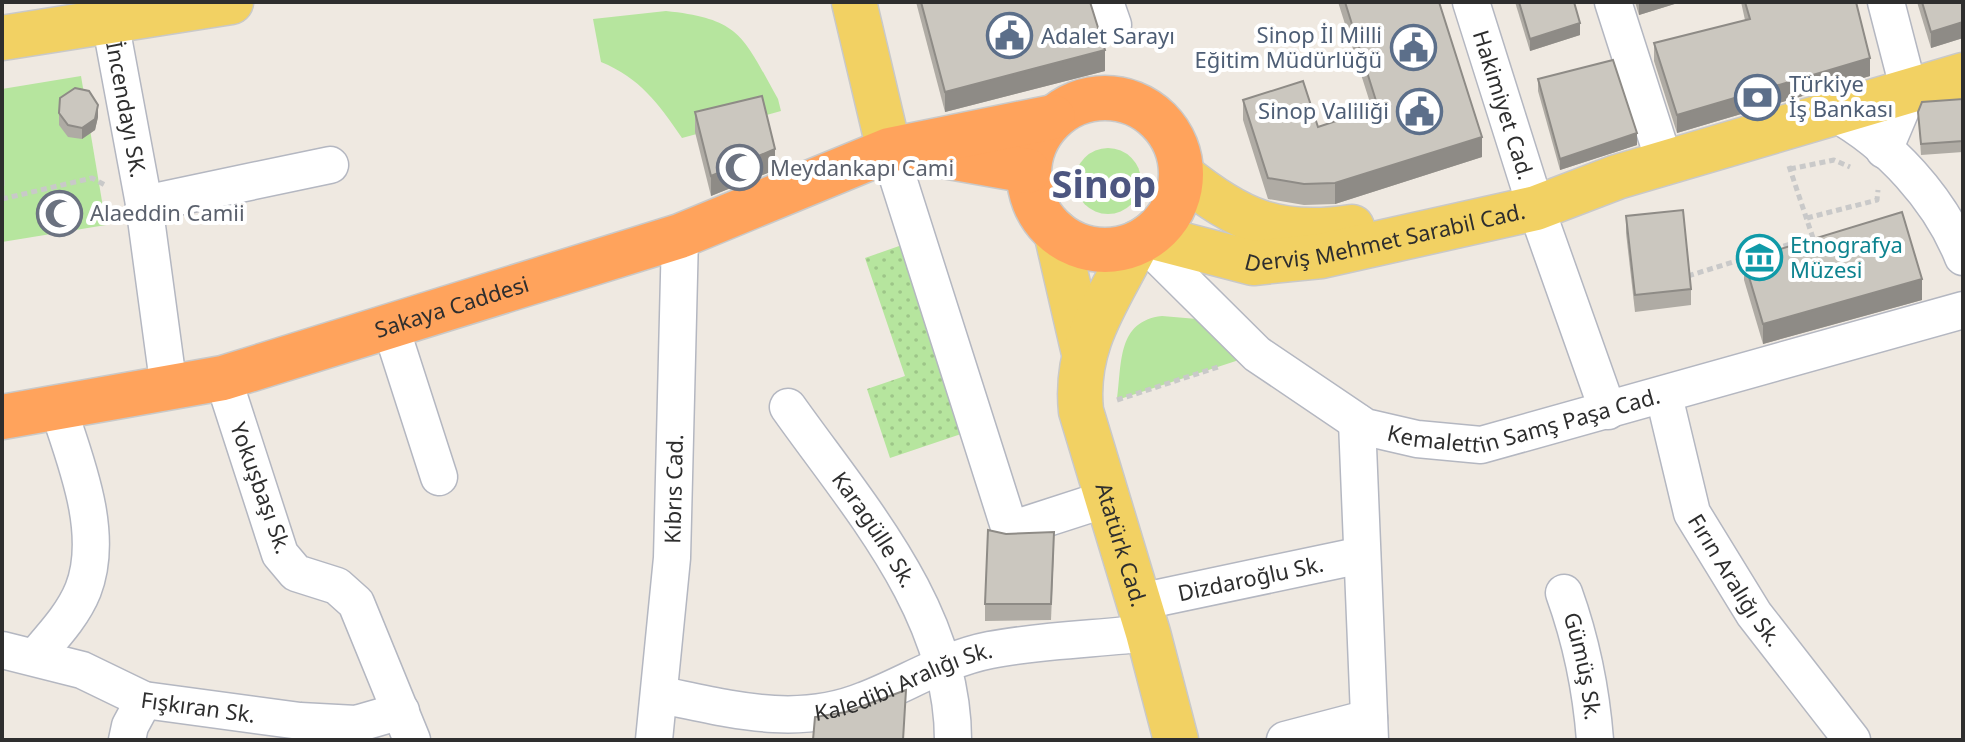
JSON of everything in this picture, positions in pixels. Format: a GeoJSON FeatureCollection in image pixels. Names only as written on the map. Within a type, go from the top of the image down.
{"type":"FeatureCollection","features":[{"type":"Feature","properties":{"kind":"highway"},"geometry":{"type":"LineString","coordinates":[[1118,99],[1134,103],[1157,118],[1170,134],[1182,175],[1176,203],[1162,226],[1143,240],[1097,251],[1074,245],[1047,225],[1032,199],[1028,171],[1037,138],[1053,117],[1082,101],[1118,99]]}},
{"type":"Feature","properties":{"kind":"highway","name":"Sakaya Caddesi"},"geometry":{"type":"LineString","coordinates":[[2,417],[223,378],[680,236],[889,150],[1053,117]]}},
{"type":"Feature","properties":{"kind":"highway"},"geometry":{"type":"LineString","coordinates":[[889,150],[973,160],[1028,171]]}},
{"type":"Feature","properties":{"kind":"main road"},"geometry":{"type":"LineString","coordinates":[[2,38],[187,6],[231,2]]}},
{"type":"Feature","properties":{"kind":"main road"},"geometry":{"type":"LineString","coordinates":[[854,2],[889,150]]}},
{"type":"Feature","properties":{"kind":"main road","name":"Derviş Mehmet Sarabil Cad."},"geometry":{"type":"LineString","coordinates":[[1143,240],[1253,263],[1287,262],[1532,196],[1665,164],[1784,150],[1834,113],[1963,75]]}},
{"type":"Feature","properties":{"kind":"main road","name":"Derviş Mehmet Sarabil Cad."},"geometry":{"type":"LineString","coordinates":[[1182,175],[1221,206],[1267,227],[1314,233],[1532,196]]}},
{"type":"Feature","properties":{"kind":"main road"},"geometry":{"type":"LineString","coordinates":[[1056,232],[1083,349]]}},
{"type":"Feature","properties":{"kind":"main road"},"geometry":{"type":"LineString","coordinates":[[1083,349],[1143,240]]}},
{"type":"Feature","properties":{"kind":"main road","name":"Atatürk Cad."},"geometry":{"type":"LineString","coordinates":[[1083,349],[1078,382],[1081,411],[1144,617],[1176,740]]}},
{"type":"Feature","properties":{"kind":"street","name":"Hakimiyet Cad."},"geometry":{"type":"LineString","coordinates":[[1471,2],[1532,196],[1608,411]]}},
{"type":"Feature","properties":{"kind":"street"},"geometry":{"type":"LineString","coordinates":[[1613,2],[1665,164]]}},
{"type":"Feature","properties":{"kind":"street"},"geometry":{"type":"LineString","coordinates":[[1873,168],[1909,91],[1886,2]]}},
{"type":"Feature","properties":{"kind":"street","name":"İncendayı SK."},"geometry":{"type":"LineString","coordinates":[[110,21],[144,204],[169,389]]}},
{"type":"Feature","properties":{"kind":"street"},"geometry":{"type":"LineString","coordinates":[[1834,113],[1853,123],[1873,168],[1942,215],[1963,257]]}},
{"type":"Feature","properties":{"kind":"street"},"geometry":{"type":"LineString","coordinates":[[889,150],[1010,530],[1109,498]]}},
{"type":"Feature","properties":{"kind":"street"},"geometry":{"type":"LineString","coordinates":[[144,204],[330,165]]}},
{"type":"Feature","properties":{"kind":"street","name":"Kıbrıs Cad."},"geometry":{"type":"LineString","coordinates":[[654,740],[661,695],[672,558],[680,236]]}},
{"type":"Feature","properties":{"kind":"street","name":"Kemalettin Samş Paşa Cad."},"geometry":{"type":"LineString","coordinates":[[1143,240],[1257,354],[1365,427],[1417,439],[1481,445],[1963,310]]}},
{"type":"Feature","properties":{"kind":"street"},"geometry":{"type":"LineString","coordinates":[[391,328],[439,477]]}},
{"type":"Feature","properties":{"kind":"street","name":"Yokuşbaşı Sk."},"geometry":{"type":"LineString","coordinates":[[223,378],[280,554],[296,573],[337,586],[356,603],[406,726]]}},
{"type":"Feature","properties":{"kind":"street","name":"Fırın Aralığı Sk."},"geometry":{"type":"LineString","coordinates":[[1664,396],[1692,513],[1698,524],[1754,614],[1852,740]]}},
{"type":"Feature","properties":{"kind":"street","name":"Karagülle Sk."},"geometry":{"type":"LineString","coordinates":[[788,407],[891,553],[923,610],[942,663],[950,698],[953,740]]}},
{"type":"Feature","properties":{"kind":"street"},"geometry":{"type":"LineString","coordinates":[[19,653],[63,623],[83,589],[89,552],[88,516],[58,408]]}},
{"type":"Feature","properties":{"kind":"street"},"geometry":{"type":"LineString","coordinates":[[1285,740],[1369,729],[1357,422]]}},
{"type":"Feature","properties":{"kind":"street","name":"Dizdaroğlu Sk."},"geometry":{"type":"LineString","coordinates":[[1144,617],[1362,555]]}},
{"type":"Feature","properties":{"kind":"street","name":"Gümüş Sk."},"geometry":{"type":"LineString","coordinates":[[1564,593],[1581,639],[1591,683],[1595,740]]}},
{"type":"Feature","properties":{"kind":"street","name":"Kaledibi Aralığı Sk."},"geometry":{"type":"LineString","coordinates":[[661,695],[803,728],[942,663],[1144,617]]}},
{"type":"Feature","properties":{"kind":"street","name":"Fışkıran Sk."},"geometry":{"type":"LineString","coordinates":[[19,653],[82,670],[144,700],[300,721],[406,726]]}},
{"type":"Feature","properties":{"kind":"street"},"geometry":{"type":"LineString","coordinates":[[127,740],[130,726],[144,700]]}},
{"type":"Feature","properties":{"kind":"path"},"geometry":{"type":"LineString","coordinates":[[1807,218],[1877,200],[1873,168],[1784,150],[1819,257]]}},
{"type":"Feature","properties":{"kind":"path"},"geometry":{"type":"LineString","coordinates":[[2,180],[2,199],[92,178],[144,204]]}},
{"type":"Feature","properties":{"kind":"path"},"geometry":{"type":"LineString","coordinates":[[1688,276],[1813,237]]}},
{"type":"Feature","properties":{"kind":"path"},"geometry":{"type":"LineString","coordinates":[[1081,411],[1257,354]]}},
{"type":"Feature","properties":{"kind":"green space"},"geometry":{"type":"Polygon","coordinates":[[[666,11],[711,19],[737,35],[756,60],[778,99],[781,111],[682,138],[647,93],[627,76],[601,62],[593,19],[666,11]]]}},
{"type":"Feature","properties":{"kind":"green space"},"geometry":{"type":"Polygon","coordinates":[[[81,76],[106,225],[2,242],[2,89],[81,76]]]}},
{"type":"Feature","properties":{"kind":"green space"},"geometry":{"type":"Polygon","coordinates":[[[1108,148],[1131,158],[1141,181],[1131,204],[1108,214],[1085,204],[1075,181],[1085,158],[1108,148]]]}},
{"type":"Feature","properties":{"kind":"green space"},"geometry":{"type":"Polygon","coordinates":[[[902,245],[967,432],[890,458],[867,389],[905,376],[865,258],[902,245]]]}},
{"type":"Feature","properties":{"kind":"green space"},"geometry":{"type":"Polygon","coordinates":[[[1162,316],[1197,319],[1245,358],[1117,400],[1124,346],[1129,335],[1147,320],[1162,316]]]}},
{"type":"Feature","properties":{"kind":"building","name":"Adalet Sarayı"},"geometry":{"type":"Polygon","coordinates":[[[921,2],[1090,2],[1105,50],[945,92],[921,2]]]}},
{"type":"Feature","properties":{"kind":"building","name":"Sinop Valiliği"},"geometry":{"type":"Polygon","coordinates":[[[1345,2],[1439,2],[1482,137],[1335,183],[1304,184],[1268,178],[1243,100],[1303,81],[1318,127],[1378,107],[1345,2]]]}},
{"type":"Feature","properties":{"kind":"building"},"geometry":{"type":"Polygon","coordinates":[[[1519,2],[1574,2],[1580,23],[1530,39],[1519,2]]]}},
{"type":"Feature","properties":{"kind":"building"},"geometry":{"type":"Polygon","coordinates":[[[1745,2],[1856,2],[1870,58],[1677,115],[1654,43],[1750,19],[1745,2]]]}},
{"type":"Feature","properties":{"kind":"building"},"geometry":{"type":"Polygon","coordinates":[[[1922,2],[1963,2],[1963,22],[1931,32],[1922,2]]]}},
{"type":"Feature","properties":{"kind":"building"},"geometry":{"type":"Polygon","coordinates":[[[1613,60],[1637,133],[1560,159],[1538,79],[1613,60]]]}},
{"type":"Feature","properties":{"kind":"building"},"geometry":{"type":"Polygon","coordinates":[[[75,88],[89,91],[98,105],[95,119],[82,128],[68,125],[59,113],[60,98],[75,88]]]}},
{"type":"Feature","properties":{"kind":"building"},"geometry":{"type":"Polygon","coordinates":[[[762,96],[775,149],[711,176],[695,112],[762,96]]]}},
{"type":"Feature","properties":{"kind":"building"},"geometry":{"type":"Polygon","coordinates":[[[1963,99],[1963,141],[1921,144],[1918,112],[1922,102],[1963,99]]]}},
{"type":"Feature","properties":{"kind":"building"},"geometry":{"type":"Polygon","coordinates":[[[1683,210],[1691,289],[1635,295],[1626,216],[1683,210]]]}},
{"type":"Feature","properties":{"kind":"building"},"geometry":{"type":"Polygon","coordinates":[[[1902,212],[1922,279],[1763,324],[1744,260],[1902,212]]]}},
{"type":"Feature","properties":{"kind":"building"},"geometry":{"type":"Polygon","coordinates":[[[988,530],[1006,534],[1054,532],[1051,604],[985,604],[988,530]]]}},
{"type":"Feature","properties":{"kind":"building"},"geometry":{"type":"Polygon","coordinates":[[[906,690],[903,740],[813,740],[815,717],[846,712],[906,690]]]}},
{"type":"Feature","properties":{"kind":"place","name":"Adalet Sarayı"},"geometry":{"type":"Point","coordinates":[1010,36]}},
{"type":"Feature","properties":{"kind":"place","name":"Sinop İl Milli Eğitim Müdürlüğü"},"geometry":{"type":"Point","coordinates":[1413,48]}},
{"type":"Feature","properties":{"kind":"place","name":"Türkiye İş Bankası"},"geometry":{"type":"Point","coordinates":[1758,97]}},
{"type":"Feature","properties":{"kind":"place","name":"Sinop Valiliği"},"geometry":{"type":"Point","coordinates":[1420,111]}},
{"type":"Feature","properties":{"kind":"place","name":"Meydankapı Cami"},"geometry":{"type":"Point","coordinates":[739,168]}},
{"type":"Feature","properties":{"kind":"place","name":"Alaeddin Camii"},"geometry":{"type":"Point","coordinates":[59,213]}},
{"type":"Feature","properties":{"kind":"place","name":"Etnografya Müzesi"},"geometry":{"type":"Point","coordinates":[1759,258]}},
{"type":"Feature","properties":{"kind":"district","name":"Sinop"},"geometry":{"type":"Point","coordinates":[1104,185]}}]}
